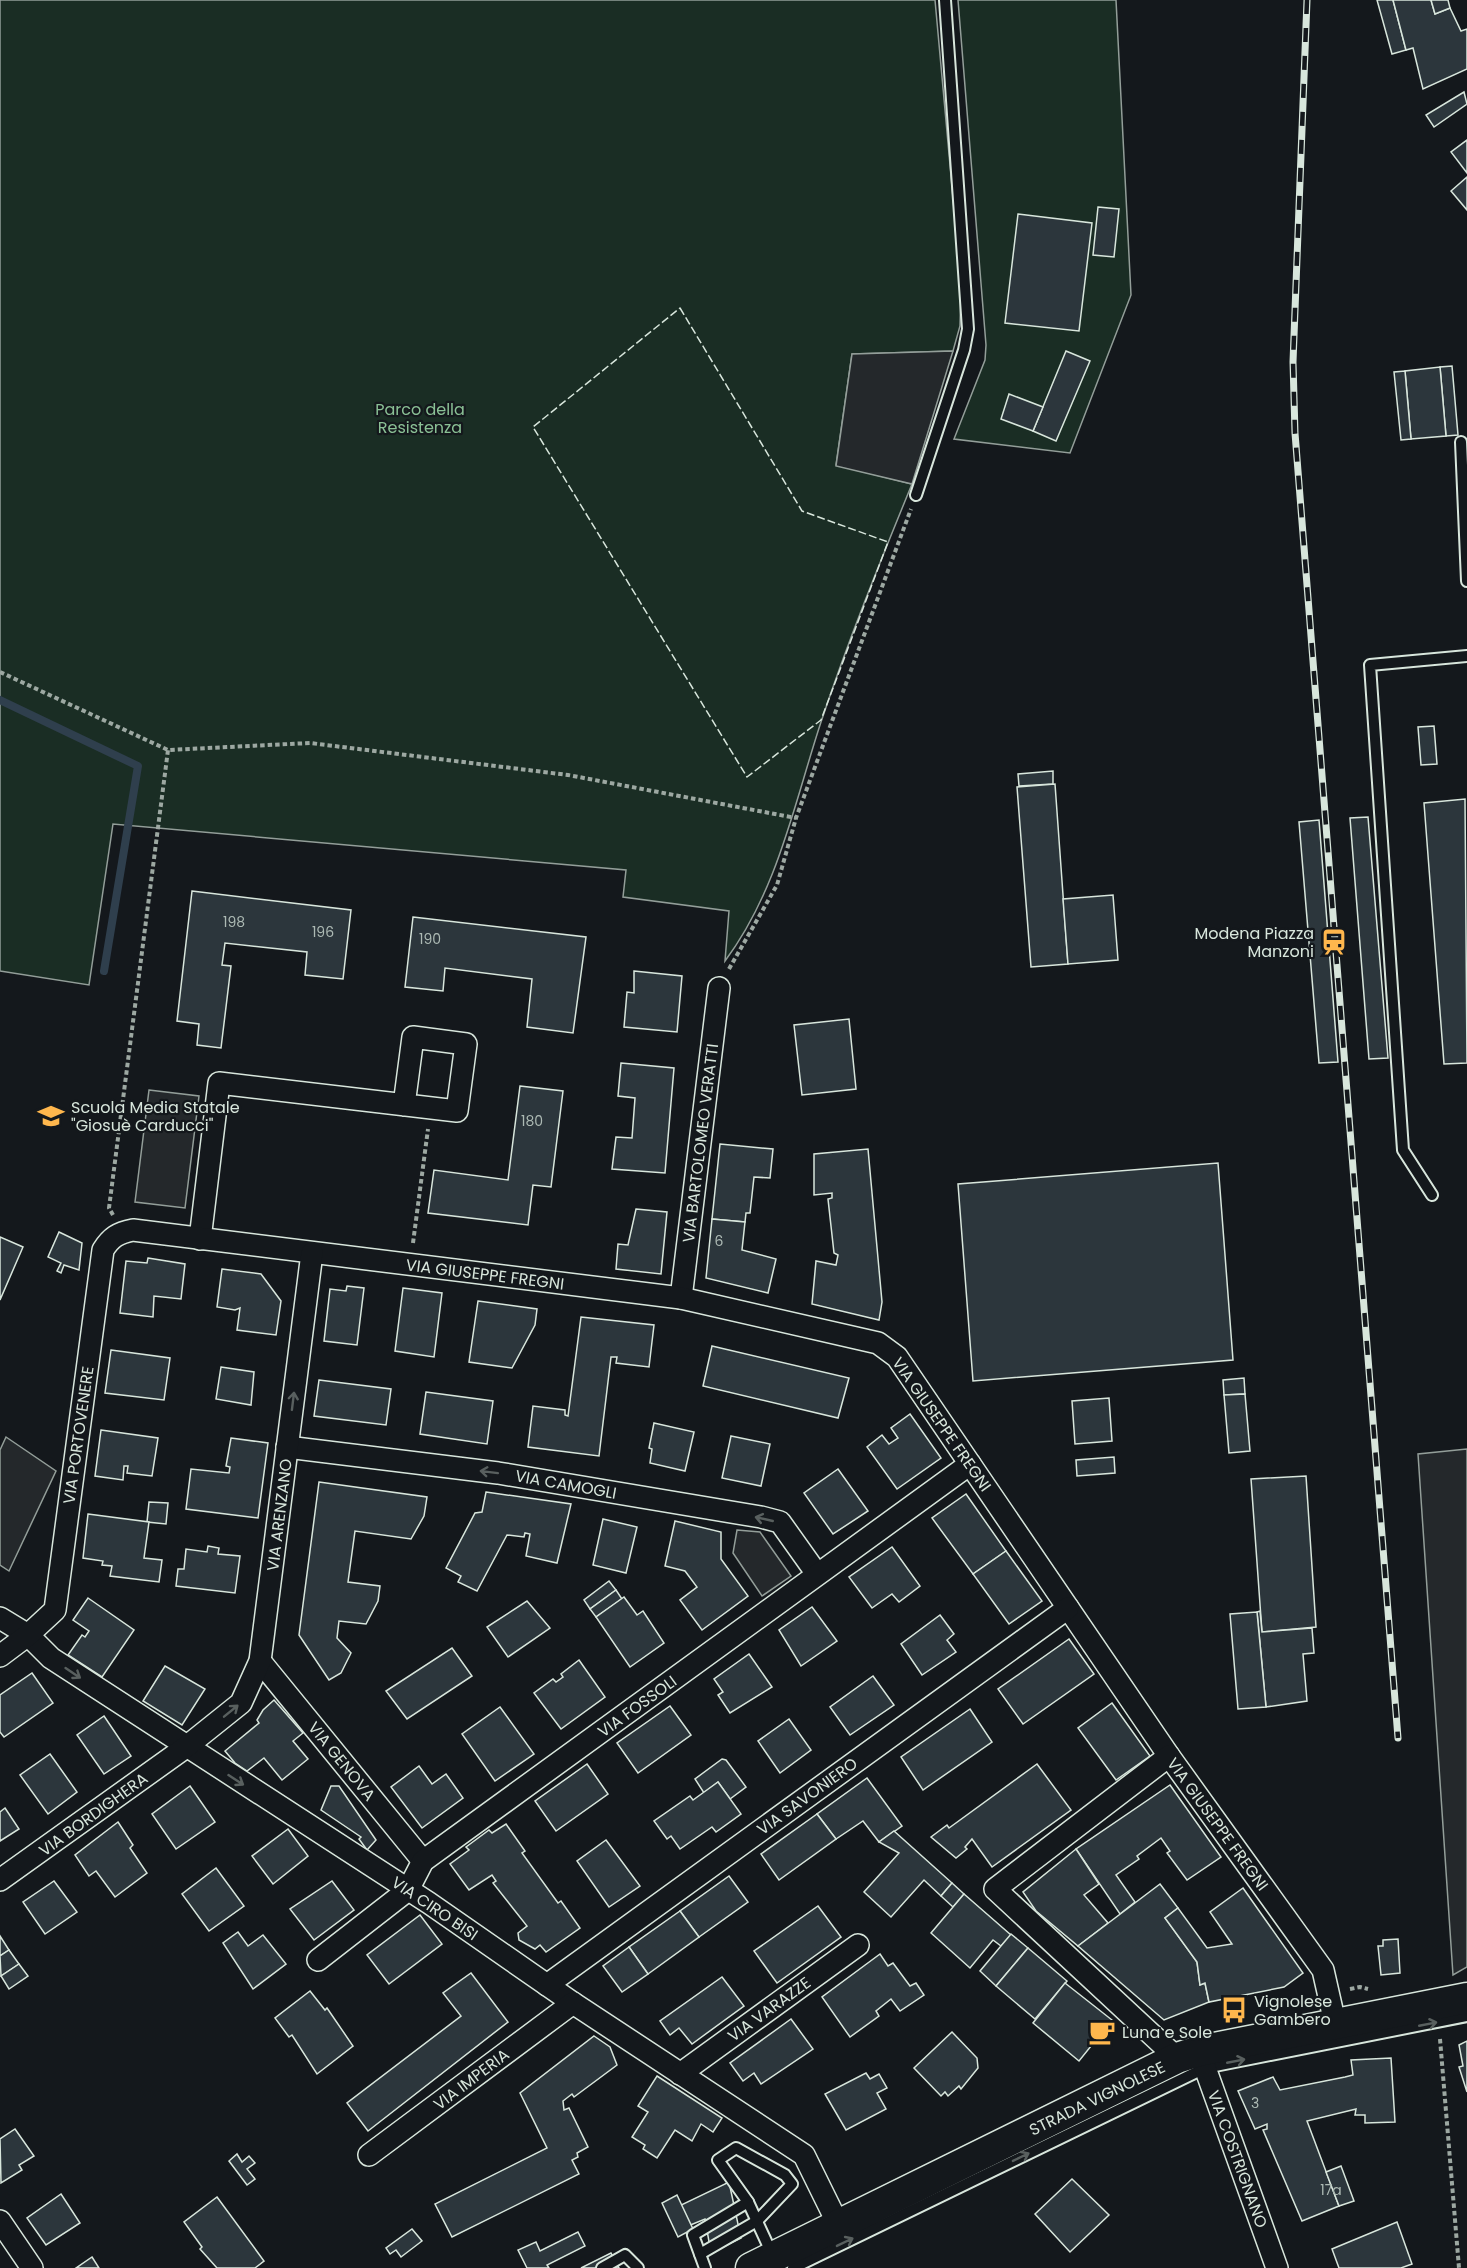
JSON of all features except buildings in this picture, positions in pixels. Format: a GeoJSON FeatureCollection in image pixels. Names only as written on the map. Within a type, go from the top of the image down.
{"type":"FeatureCollection","features":[{"type":"Feature","properties":{"kind":"main road","name":"STRADA VIGNOLESE"},"geometry":{"type":"LineString","coordinates":[[772,2264],[839,2226],[1193,2059],[1335,2023],[1467,1998]]}},
{"type":"Feature","properties":{"kind":"street","name":"VIA BARTOLOMEO VERATTI"},"geometry":{"type":"LineString","coordinates":[[681,1298],[719,988]]}},
{"type":"Feature","properties":{"kind":"street"},"geometry":{"type":"LineString","coordinates":[[200,1239],[219,1083],[457,1112],[466,1044],[413,1037],[404,1105]]}},
{"type":"Feature","properties":{"kind":"street","name":"VIA GIUSEPPE FREGNI"},"geometry":{"type":"LineString","coordinates":[[122,1232],[133,1230],[681,1298],[878,1343],[886,1348],[897,1357],[1169,1756],[1323,1970],[1335,2023]]}},
{"type":"Feature","properties":{"kind":"street","name":"VIA PORTOVENERE"},"geometry":{"type":"LineString","coordinates":[[0,1656],[28,1635],[55,1610],[103,1250],[111,1238],[122,1232]]}},
{"type":"Feature","properties":{"kind":"street","name":"VIA ARENZANO"},"geometry":{"type":"LineString","coordinates":[[185,1748],[241,1702],[260,1661],[312,1253]]}},
{"type":"Feature","properties":{"kind":"street","name":"VIA CAMOGLI"},"geometry":{"type":"LineString","coordinates":[[288,1447],[498,1473],[761,1517],[780,1522],[817,1574]]}},
{"type":"Feature","properties":{"kind":"street","name":"VIA FOSSOLI"},"geometry":{"type":"LineString","coordinates":[[318,1960],[408,1890],[423,1861],[970,1464]]}},
{"type":"Feature","properties":{"kind":"street","name":"VIA SAVONIERO"},"geometry":{"type":"LineString","coordinates":[[547,1985],[1068,1608]]}},
{"type":"Feature","properties":{"kind":"street","name":"VIA CIRO BISI"},"geometry":{"type":"LineString","coordinates":[[0,1618],[28,1635],[51,1658],[185,1748],[408,1890],[573,2004],[804,2155],[839,2226]]}},
{"type":"Feature","properties":{"kind":"street","name":"VIA GENOVA"},"geometry":{"type":"LineString","coordinates":[[260,1661],[423,1861]]}},
{"type":"Feature","properties":{"kind":"street","name":"VIA BORDIGHERA"},"geometry":{"type":"LineString","coordinates":[[0,1880],[185,1748]]}},
{"type":"Feature","properties":{"kind":"street"},"geometry":{"type":"LineString","coordinates":[[1169,1756],[995,1889],[1193,2059]]}},
{"type":"Feature","properties":{"kind":"street","name":"VIA VARAZZE"},"geometry":{"type":"LineString","coordinates":[[681,2074],[858,1945]]}},
{"type":"Feature","properties":{"kind":"street","name":"VIA IMPERIA"},"geometry":{"type":"LineString","coordinates":[[369,2155],[573,2004]]}},
{"type":"Feature","properties":{"kind":"street","name":"VIA COSTRIGNANO"},"geometry":{"type":"LineString","coordinates":[[1193,2059],[1277,2268]]}},
{"type":"Feature","properties":{"kind":"street"},"geometry":{"type":"LineString","coordinates":[[0,2221],[32,2268]]}},
{"type":"Feature","properties":{"kind":"lane"},"geometry":{"type":"LineString","coordinates":[[916,495],[964,350],[968,330],[945,0]]}},
{"type":"Feature","properties":{"kind":"lane"},"geometry":{"type":"LineString","coordinates":[[1461,442],[1467,581]]}},
{"type":"Feature","properties":{"kind":"lane"},"geometry":{"type":"LineString","coordinates":[[1432,1195],[1403,1150],[1370,666],[1467,656]]}},
{"type":"Feature","properties":{"kind":"lane","name":"STRADA VIGNOLESE"},"geometry":{"type":"LineString","coordinates":[[772,2264],[1193,2059],[1467,2016]]}},
{"type":"Feature","properties":{"kind":"lane"},"geometry":{"type":"LineString","coordinates":[[700,2254],[757,2222],[792,2184],[785,2175],[736,2148],[718,2160],[748,2202],[757,2222],[772,2264]]}},
{"type":"Feature","properties":{"kind":"lane"},"geometry":{"type":"LineString","coordinates":[[705,2268],[693,2235],[748,2202]]}},
{"type":"Feature","properties":{"kind":"lane"},"geometry":{"type":"LineString","coordinates":[[602,2268],[625,2255],[638,2268]]}},
{"type":"Feature","properties":{"kind":"path"},"geometry":{"type":"LineString","coordinates":[[719,988],[777,885],[796,818],[916,495]]}},
{"type":"Feature","properties":{"kind":"path"},"geometry":{"type":"LineString","coordinates":[[0,672],[168,750],[264,744],[310,744],[349,748],[589,778],[796,818]]}},
{"type":"Feature","properties":{"kind":"path"},"geometry":{"type":"LineString","coordinates":[[122,1232],[109,1209],[168,750]]}},
{"type":"Feature","properties":{"kind":"path"},"geometry":{"type":"LineString","coordinates":[[410,1265],[430,1108]]}},
{"type":"Feature","properties":{"kind":"path"},"geometry":{"type":"LineString","coordinates":[[1439,2032],[1459,2268]]}},
{"type":"Feature","properties":{"kind":"green space","name":"Parco della Resistenza"},"geometry":{"type":"Polygon","coordinates":[[[0,0],[935,0],[961,286],[960,326],[953,351],[852,354],[836,465],[912,484],[842,662],[772,876],[743,934],[725,961],[729,911],[623,897],[626,870],[113,824],[89,985],[0,971],[0,0]]]}},
{"type":"Feature","properties":{"kind":"green space"},"geometry":{"type":"Polygon","coordinates":[[[958,0],[1116,0],[1131,295],[1070,453],[954,439],[985,360],[986,345],[958,0]]]}},
{"type":"Feature","properties":{"kind":"shaded area"},"geometry":{"type":"Polygon","coordinates":[[[953,351],[912,484],[836,466],[852,354],[953,351]]]}},
{"type":"Feature","properties":{"kind":"shaded area"},"geometry":{"type":"Polygon","coordinates":[[[149,1090],[199,1096],[185,1208],[135,1202],[149,1090]]]}},
{"type":"Feature","properties":{"kind":"shaded area"},"geometry":{"type":"Polygon","coordinates":[[[6,1437],[56,1471],[9,1571],[0,1565],[0,1450],[6,1437]]]}},
{"type":"Feature","properties":{"kind":"shaded area"},"geometry":{"type":"Polygon","coordinates":[[[1467,1449],[1467,1967],[1453,1975],[1418,1454],[1467,1449]]]}},
{"type":"Feature","properties":{"kind":"shaded area"},"geometry":{"type":"Polygon","coordinates":[[[737,1530],[760,1532],[791,1576],[762,1596],[733,1553],[737,1530]]]}},
{"type":"Feature","properties":{"kind":"waterway"},"geometry":{"type":"LineString","coordinates":[[0,700],[138,766],[104,971]]}},
{"type":"Feature","properties":{"kind":"railway"},"geometry":{"type":"LineString","coordinates":[[1307,0],[1293,362],[1295,433],[1398,1738]]}},
{"type":"Feature","properties":{"kind":"fence"},"geometry":{"type":"LineString","coordinates":[[680,308],[802,511],[888,542],[821,720],[747,777],[533,427],[680,308]]}},
{"type":"Feature","properties":{"kind":"place","name":"Modena Piazza Manzoni"},"geometry":{"type":"Point","coordinates":[1334,942]}},
{"type":"Feature","properties":{"kind":"place","name":"Scuola Media Statale \"Giosuè Carducci\""},"geometry":{"type":"Point","coordinates":[51,1116]}},
{"type":"Feature","properties":{"kind":"place","name":"Vignolese Gambero"},"geometry":{"type":"Point","coordinates":[1234,2010]}},
{"type":"Feature","properties":{"kind":"place","name":"Luna e Sole"},"geometry":{"type":"Point","coordinates":[1102,2032]}}]}
